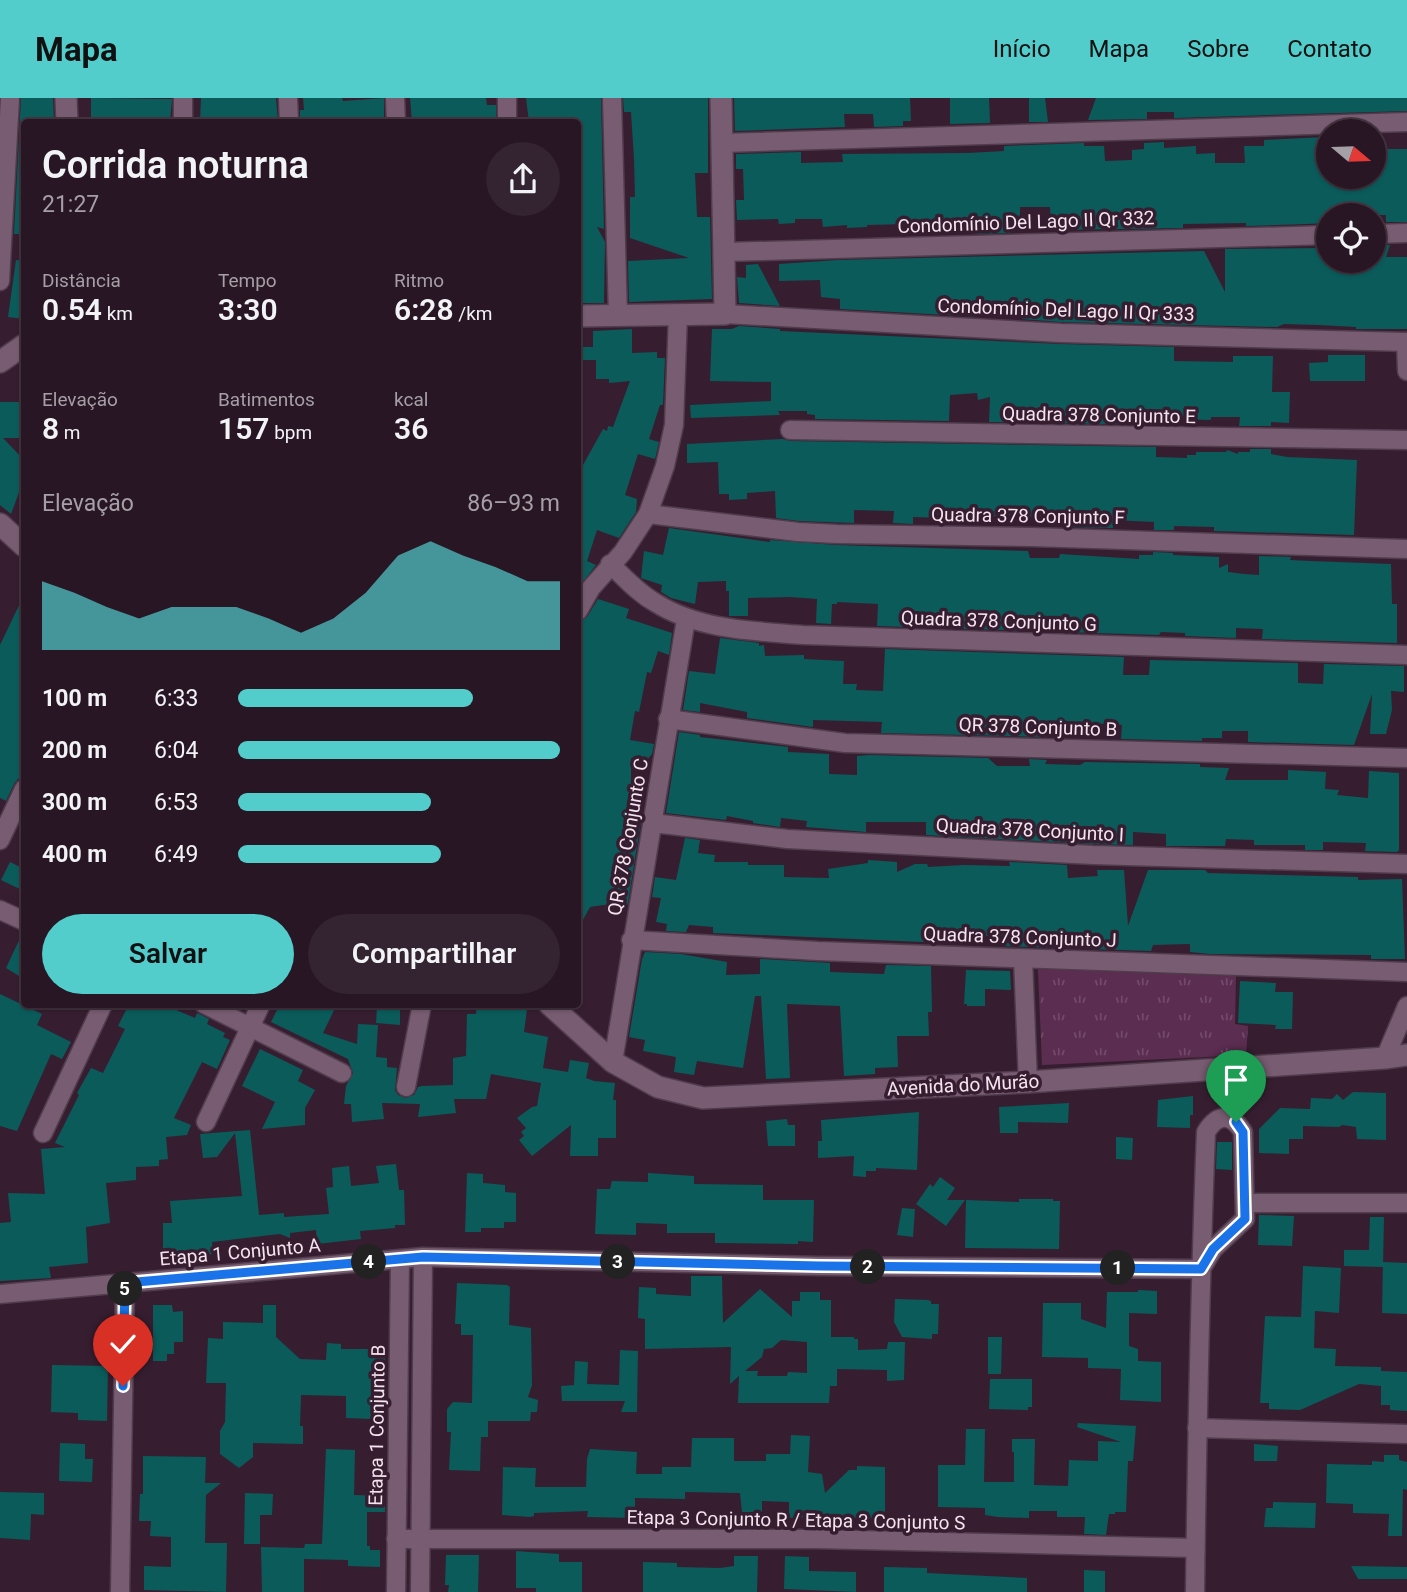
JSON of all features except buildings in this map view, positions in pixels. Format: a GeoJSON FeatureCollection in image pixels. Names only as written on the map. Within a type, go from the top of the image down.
{"type":"FeatureCollection","features":[{"type":"Feature","properties":{"kind":"street"},"geometry":{"type":"LineString","coordinates":[[0,281],[10,98]]}},
{"type":"Feature","properties":{"kind":"street"},"geometry":{"type":"LineString","coordinates":[[66,98],[67,119]]}},
{"type":"Feature","properties":{"kind":"street"},"geometry":{"type":"LineString","coordinates":[[183,98],[183,119]]}},
{"type":"Feature","properties":{"kind":"street"},"geometry":{"type":"LineString","coordinates":[[288,98],[289,119]]}},
{"type":"Feature","properties":{"kind":"street"},"geometry":{"type":"LineString","coordinates":[[395,98],[396,119]]}},
{"type":"Feature","properties":{"kind":"street"},"geometry":{"type":"LineString","coordinates":[[507,98],[508,119]]}},
{"type":"Feature","properties":{"kind":"street"},"geometry":{"type":"LineString","coordinates":[[612,98],[618,316]]}},
{"type":"Feature","properties":{"kind":"street"},"geometry":{"type":"LineString","coordinates":[[581,316],[724,314],[721,98]]}},
{"type":"Feature","properties":{"kind":"street"},"geometry":{"type":"LineString","coordinates":[[723,143],[1407,122]]}},
{"type":"Feature","properties":{"kind":"street"},"geometry":{"type":"LineString","coordinates":[[1386,234],[1407,233]]}},
{"type":"Feature","properties":{"kind":"street","name":"Condomínio Del Lago II Qr 332"},"geometry":{"type":"LineString","coordinates":[[724,252],[1316,235]]}},
{"type":"Feature","properties":{"kind":"street"},"geometry":{"type":"LineString","coordinates":[[581,606],[591,588],[632,540],[648,514],[664,466],[674,425],[678,314]]}},
{"type":"Feature","properties":{"kind":"street","name":"Condomínio Del Lago II Qr 333"},"geometry":{"type":"LineString","coordinates":[[724,314],[1061,333],[1407,342]]}},
{"type":"Feature","properties":{"kind":"street"},"geometry":{"type":"LineString","coordinates":[[1407,342],[1407,371]]}},
{"type":"Feature","properties":{"kind":"street"},"geometry":{"type":"LineString","coordinates":[[0,362],[21,347]]}},
{"type":"Feature","properties":{"kind":"street","name":"Quadra 378 Conjunto E"},"geometry":{"type":"LineString","coordinates":[[789,430],[1407,440]]}},
{"type":"Feature","properties":{"kind":"street","name":"Quadra 378 Conjunto F"},"geometry":{"type":"LineString","coordinates":[[648,514],[824,534],[1045,537],[1407,549]]}},
{"type":"Feature","properties":{"kind":"street"},"geometry":{"type":"LineString","coordinates":[[0,524],[21,542]]}},
{"type":"Feature","properties":{"kind":"street","name":"Quadra 378 Conjunto G"},"geometry":{"type":"LineString","coordinates":[[611,564],[638,591],[686,619],[749,631],[1407,655]]}},
{"type":"Feature","properties":{"kind":"street","name":"QR 378 Conjunto C"},"geometry":{"type":"LineString","coordinates":[[613,1062],[686,619]]}},
{"type":"Feature","properties":{"kind":"street","name":"QR 378 Conjunto B"},"geometry":{"type":"LineString","coordinates":[[668,719],[845,743],[1407,758]]}},
{"type":"Feature","properties":{"kind":"street"},"geometry":{"type":"LineString","coordinates":[[0,840],[21,795]]}},
{"type":"Feature","properties":{"kind":"street","name":"Quadra 378 Conjunto I"},"geometry":{"type":"LineString","coordinates":[[653,823],[787,839],[1093,855],[1407,864]]}},
{"type":"Feature","properties":{"kind":"street"},"geometry":{"type":"LineString","coordinates":[[0,910],[21,920]]}},
{"type":"Feature","properties":{"kind":"street","name":"Quadra 378 Conjunto J"},"geometry":{"type":"LineString","coordinates":[[631,940],[818,951],[1407,972]]}},
{"type":"Feature","properties":{"kind":"street"},"geometry":{"type":"LineString","coordinates":[[1023,959],[1028,1082]]}},
{"type":"Feature","properties":{"kind":"street"},"geometry":{"type":"LineString","coordinates":[[1385,1058],[1407,1006]]}},
{"type":"Feature","properties":{"kind":"street"},"geometry":{"type":"LineString","coordinates":[[43,1133],[101,1008]]}},
{"type":"Feature","properties":{"kind":"street"},"geometry":{"type":"LineString","coordinates":[[212,1008],[342,1073]]}},
{"type":"Feature","properties":{"kind":"street"},"geometry":{"type":"LineString","coordinates":[[206,1122],[259,1008]]}},
{"type":"Feature","properties":{"kind":"street"},"geometry":{"type":"LineString","coordinates":[[407,1087],[421,1008]]}},
{"type":"Feature","properties":{"kind":"street","name":"Avenida do Murão"},"geometry":{"type":"LineString","coordinates":[[553,1008],[613,1062],[658,1087],[703,1098],[1028,1082],[1407,1055]]}},
{"type":"Feature","properties":{"kind":"street"},"geometry":{"type":"LineString","coordinates":[[1195,1592],[1197,1428],[1201,1269],[1206,1132],[1213,1122],[1225,1117],[1236,1122],[1243,1132],[1245,1219],[1213,1249],[1201,1269]]}},
{"type":"Feature","properties":{"kind":"street"},"geometry":{"type":"LineString","coordinates":[[1246,1203],[1407,1203]]}},
{"type":"Feature","properties":{"kind":"street"},"geometry":{"type":"LineString","coordinates":[[420,1592],[423,1257]]}},
{"type":"Feature","properties":{"kind":"street","name":"Etapa 1 Conjunto A"},"geometry":{"type":"LineString","coordinates":[[0,1294],[423,1257],[820,1266],[1201,1269]]}},
{"type":"Feature","properties":{"kind":"street","name":"Etapa 1 Conjunto B"},"geometry":{"type":"LineString","coordinates":[[396,1592],[400,1259]]}},
{"type":"Feature","properties":{"kind":"street"},"geometry":{"type":"LineString","coordinates":[[120,1592],[125,1283]]}},
{"type":"Feature","properties":{"kind":"street"},"geometry":{"type":"LineString","coordinates":[[1197,1428],[1407,1434]]}},
{"type":"Feature","properties":{"kind":"street","name":"Etapa 3 Conjunto R / Etapa 3 Conjunto S"},"geometry":{"type":"LineString","coordinates":[[396,1539],[814,1539],[1195,1548]]}},
{"type":"Feature","properties":{"kind":"green space"},"geometry":{"type":"Polygon","coordinates":[[[1038,969],[1236,976],[1235,1024],[1248,1026],[1246,1055],[1042,1065],[1038,969]]]}},
{"type":"Feature","properties":{"kind":"route"},"geometry":{"type":"LineString","coordinates":[[123,1386],[125,1283],[423,1257],[820,1266],[1201,1269],[1224,1236],[1245,1219],[1243,1132],[1236,1122]]}}]}
